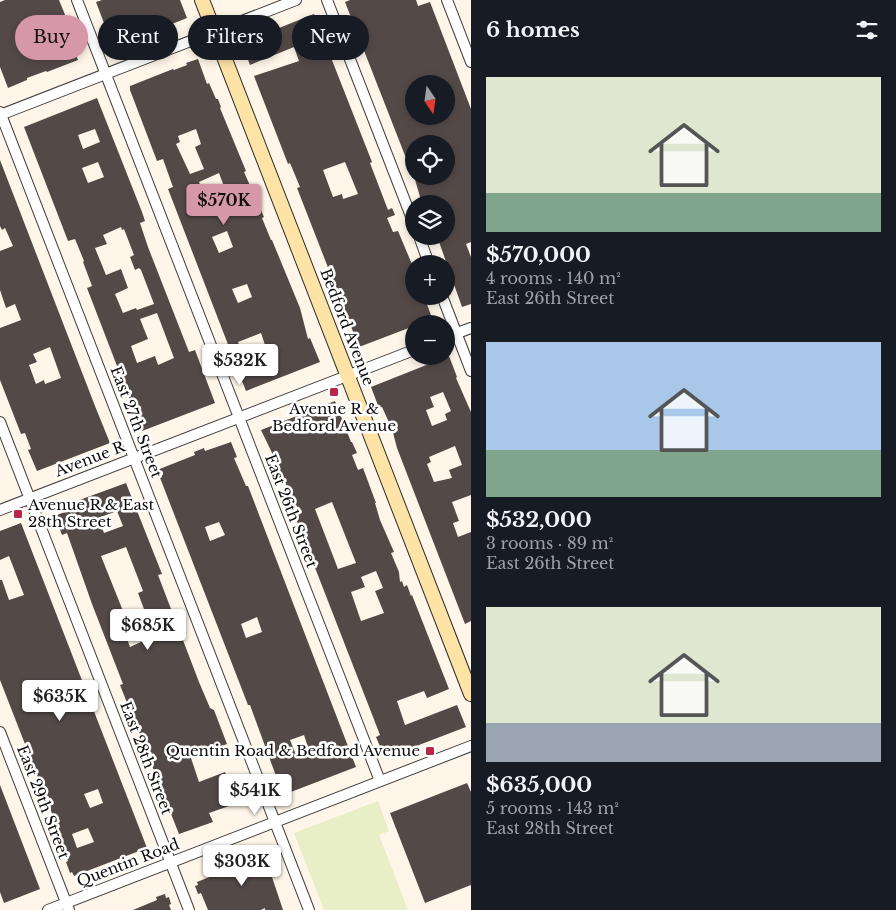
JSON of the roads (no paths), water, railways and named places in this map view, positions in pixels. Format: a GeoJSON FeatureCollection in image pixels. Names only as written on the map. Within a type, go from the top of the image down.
{"type":"FeatureCollection","features":[{"type":"Feature","properties":{"kind":"main road","name":"Bedford Avenue"},"geometry":{"type":"LineString","coordinates":[[202,0],[208,15]]}},
{"type":"Feature","properties":{"kind":"main road","name":"Bedford Avenue"},"geometry":{"type":"LineString","coordinates":[[225,60],[471,694]]}},
{"type":"Feature","properties":{"kind":"street","name":"East 26th Street"},"geometry":{"type":"LineString","coordinates":[[77,0],[380,781]]}},
{"type":"Feature","properties":{"kind":"street"},"geometry":{"type":"LineString","coordinates":[[258,15],[296,0]]}},
{"type":"Feature","properties":{"kind":"street"},"geometry":{"type":"LineString","coordinates":[[327,0],[405,201]]}},
{"type":"Feature","properties":{"kind":"street"},"geometry":{"type":"LineString","coordinates":[[447,0],[471,62]]}},
{"type":"Feature","properties":{"kind":"street"},"geometry":{"type":"LineString","coordinates":[[0,114],[188,42]]}},
{"type":"Feature","properties":{"kind":"street","name":"East 27th Street"},"geometry":{"type":"LineString","coordinates":[[0,114],[309,910]]}},
{"type":"Feature","properties":{"kind":"street"},"geometry":{"type":"LineString","coordinates":[[445,305],[471,371]]}},
{"type":"Feature","properties":{"kind":"street"},"geometry":{"type":"LineString","coordinates":[[456,333],[471,328]]}},
{"type":"Feature","properties":{"kind":"street","name":"Avenue R"},"geometry":{"type":"LineString","coordinates":[[0,510],[405,353]]}},
{"type":"Feature","properties":{"kind":"street","name":"East 28th Street"},"geometry":{"type":"LineString","coordinates":[[0,422],[189,910]]}},
{"type":"Feature","properties":{"kind":"street","name":"East 29th Street"},"geometry":{"type":"LineString","coordinates":[[0,732],[68,906]]}},
{"type":"Feature","properties":{"kind":"street","name":"Quentin Road"},"geometry":{"type":"LineString","coordinates":[[48,910],[68,906],[171,862],[471,746]]}},
{"type":"Feature","properties":{"kind":"place","name":"Avenue R & Bedford Avenue"},"geometry":{"type":"Point","coordinates":[334,392]}},
{"type":"Feature","properties":{"kind":"place","name":"Avenue R & East 28th Street"},"geometry":{"type":"Point","coordinates":[18,514]}},
{"type":"Feature","properties":{"kind":"place","name":"Quentin Road & Bedford Avenue"},"geometry":{"type":"Point","coordinates":[430,751]}}]}
